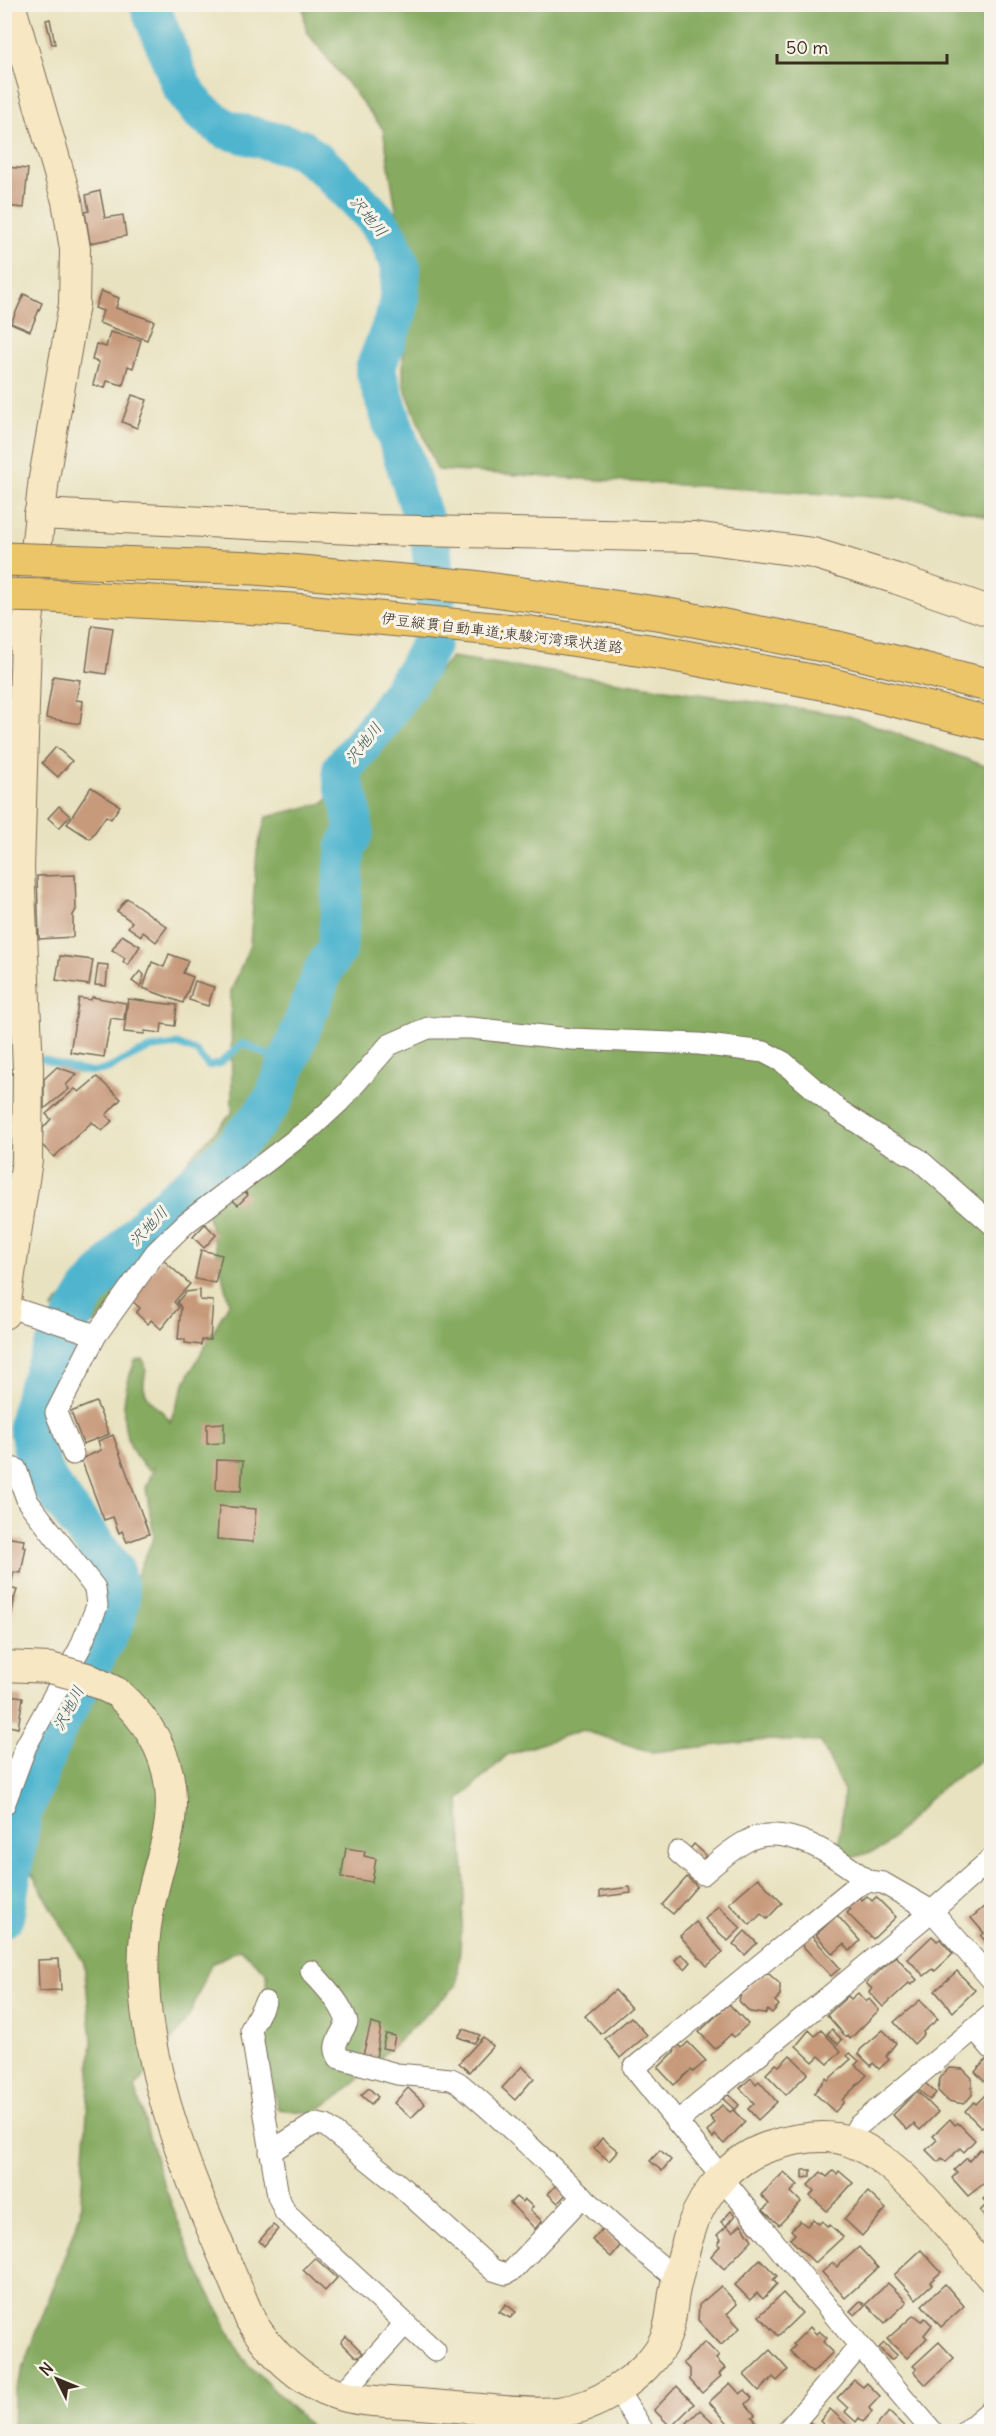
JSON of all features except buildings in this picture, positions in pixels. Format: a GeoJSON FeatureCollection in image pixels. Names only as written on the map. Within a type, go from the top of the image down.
{"type":"FeatureCollection","features":[{"type":"Feature","properties":{"kind":"highway"},"geometry":{"type":"LineString","coordinates":[[4,559],[255,567],[473,587],[663,614],[838,648],[992,686]]}},
{"type":"Feature","properties":{"kind":"highway","name":"伊豆縦貫自動車道;東駿河湾環状道路"},"geometry":{"type":"LineString","coordinates":[[4,596],[50,596],[294,610],[525,633],[669,654],[832,685],[992,724]]}},
{"type":"Feature","properties":{"kind":"street"},"geometry":{"type":"LineString","coordinates":[[10,4],[67,201],[75,249],[74,304],[39,513],[26,640],[19,867],[28,1068],[27,1160],[12,1218],[5,1310],[96,1335]]}},
{"type":"Feature","properties":{"kind":"street"},"geometry":{"type":"LineString","coordinates":[[39,513],[374,530],[694,537],[813,553],[992,612]]}},
{"type":"Feature","properties":{"kind":"street"},"geometry":{"type":"LineString","coordinates":[[73,1454],[56,1413],[96,1335],[156,1252],[186,1223],[313,1126],[339,1101],[389,1044],[428,1028],[471,1028],[571,1039],[699,1044],[764,1052],[783,1062],[840,1111],[917,1158],[992,1224]]}},
{"type":"Feature","properties":{"kind":"street"},"geometry":{"type":"LineString","coordinates":[[4,1467],[16,1469],[28,1502],[95,1588],[97,1606],[80,1648],[26,1746],[4,1805]]}},
{"type":"Feature","properties":{"kind":"street"},"geometry":{"type":"LineString","coordinates":[[4,1666],[50,1668],[87,1678],[116,1692],[147,1723],[160,1747],[169,1774],[172,1804],[168,1836],[152,1893],[145,1941],[144,1984],[149,2039],[171,2127],[251,2321],[265,2343],[281,2360],[305,2377],[341,2395],[376,2400],[546,2414],[588,2406],[617,2390],[651,2361],[666,2337],[677,2279],[693,2224],[707,2193],[757,2151],[782,2143],[830,2138],[850,2141],[884,2160],[915,2188],[992,2278]]}},
{"type":"Feature","properties":{"kind":"street"},"geometry":{"type":"LineString","coordinates":[[678,1852],[703,1874],[749,1839],[763,1836],[798,1838],[868,1881],[883,1883],[932,1911],[992,1980]]}},
{"type":"Feature","properties":{"kind":"street"},"geometry":{"type":"LineString","coordinates":[[677,2122],[932,1911],[992,1858]]}},
{"type":"Feature","properties":{"kind":"street"},"geometry":{"type":"LineString","coordinates":[[868,1881],[855,1887],[634,2068],[721,2179],[859,2347],[933,2432]]}},
{"type":"Feature","properties":{"kind":"street"},"geometry":{"type":"LineString","coordinates":[[310,1971],[334,1998],[347,2022],[336,2044],[335,2052],[339,2058],[397,2074],[452,2079],[538,2152],[628,2239],[677,2279]]}},
{"type":"Feature","properties":{"kind":"street"},"geometry":{"type":"LineString","coordinates":[[265,2002],[251,2029],[278,2196],[285,2212],[435,2351]]}},
{"type":"Feature","properties":{"kind":"street"},"geometry":{"type":"LineString","coordinates":[[850,2141],[858,2127],[992,2014]]}},
{"type":"Feature","properties":{"kind":"street"},"geometry":{"type":"LineString","coordinates":[[974,2028],[992,2049]]}},
{"type":"Feature","properties":{"kind":"street"},"geometry":{"type":"LineString","coordinates":[[270,2152],[311,2126],[316,2124],[326,2126],[398,2184],[493,2271],[506,2274],[583,2196]]}},
{"type":"Feature","properties":{"kind":"street"},"geometry":{"type":"LineString","coordinates":[[341,2395],[405,2324]]}},
{"type":"Feature","properties":{"kind":"street"},"geometry":{"type":"LineString","coordinates":[[786,2432],[859,2347]]}},
{"type":"Feature","properties":{"kind":"street"},"geometry":{"type":"LineString","coordinates":[[617,2390],[644,2432]]}},
{"type":"Feature","properties":{"kind":"street"},"geometry":{"type":"LineString","coordinates":[[965,2432],[992,2409]]}},
{"type":"Feature","properties":{"kind":"green space"},"geometry":{"type":"Polygon","coordinates":[[[303,5],[991,5],[991,518],[924,500],[437,470],[403,383],[404,260],[383,129],[306,31],[303,5]]]}},
{"type":"Feature","properties":{"kind":"green space"},"geometry":{"type":"Polygon","coordinates":[[[451,657],[849,716],[991,768],[991,1753],[937,1791],[883,1848],[852,1858],[839,1844],[844,1792],[821,1742],[767,1740],[652,1752],[582,1730],[507,1755],[459,1800],[465,1887],[457,1985],[343,2093],[313,2113],[278,2109],[263,2038],[267,1973],[240,1949],[211,1964],[190,2014],[135,2087],[159,2171],[191,2256],[243,2359],[315,2431],[13,2432],[14,2394],[80,2214],[92,2040],[84,1963],[25,1862],[69,1727],[154,1537],[146,1488],[154,1467],[149,1470],[138,1459],[126,1433],[124,1419],[126,1389],[135,1361],[143,1359],[146,1367],[144,1388],[146,1393],[170,1422],[185,1382],[229,1303],[205,1204],[95,1324],[52,1309],[232,1113],[231,991],[250,945],[257,851],[266,817],[324,803],[451,657]]]}},
{"type":"Feature","properties":{"kind":"waterway","name":"沢地川"},"geometry":{"type":"LineString","coordinates":[[149,4],[182,87],[199,110],[225,129],[301,149],[324,167],[356,198],[376,219],[389,238],[401,269],[398,310],[375,369],[423,518]]}},
{"type":"Feature","properties":{"kind":"waterway","name":"沢地川"},"geometry":{"type":"LineString","coordinates":[[4,1917],[22,1813],[57,1728],[116,1619],[120,1596],[114,1570],[49,1483],[33,1449],[28,1424],[36,1391],[51,1354],[89,1291],[151,1219],[224,1157],[260,1118],[274,1098],[325,967],[337,949],[346,847],[354,832],[342,769],[378,725],[417,669],[431,643],[436,597],[431,544]]}},
{"type":"Feature","properties":{"kind":"waterway"},"geometry":{"type":"LineString","coordinates":[[43,1059],[91,1072],[107,1069],[153,1048],[177,1044],[197,1052],[208,1066],[219,1064],[243,1043],[287,1064]]}}]}
